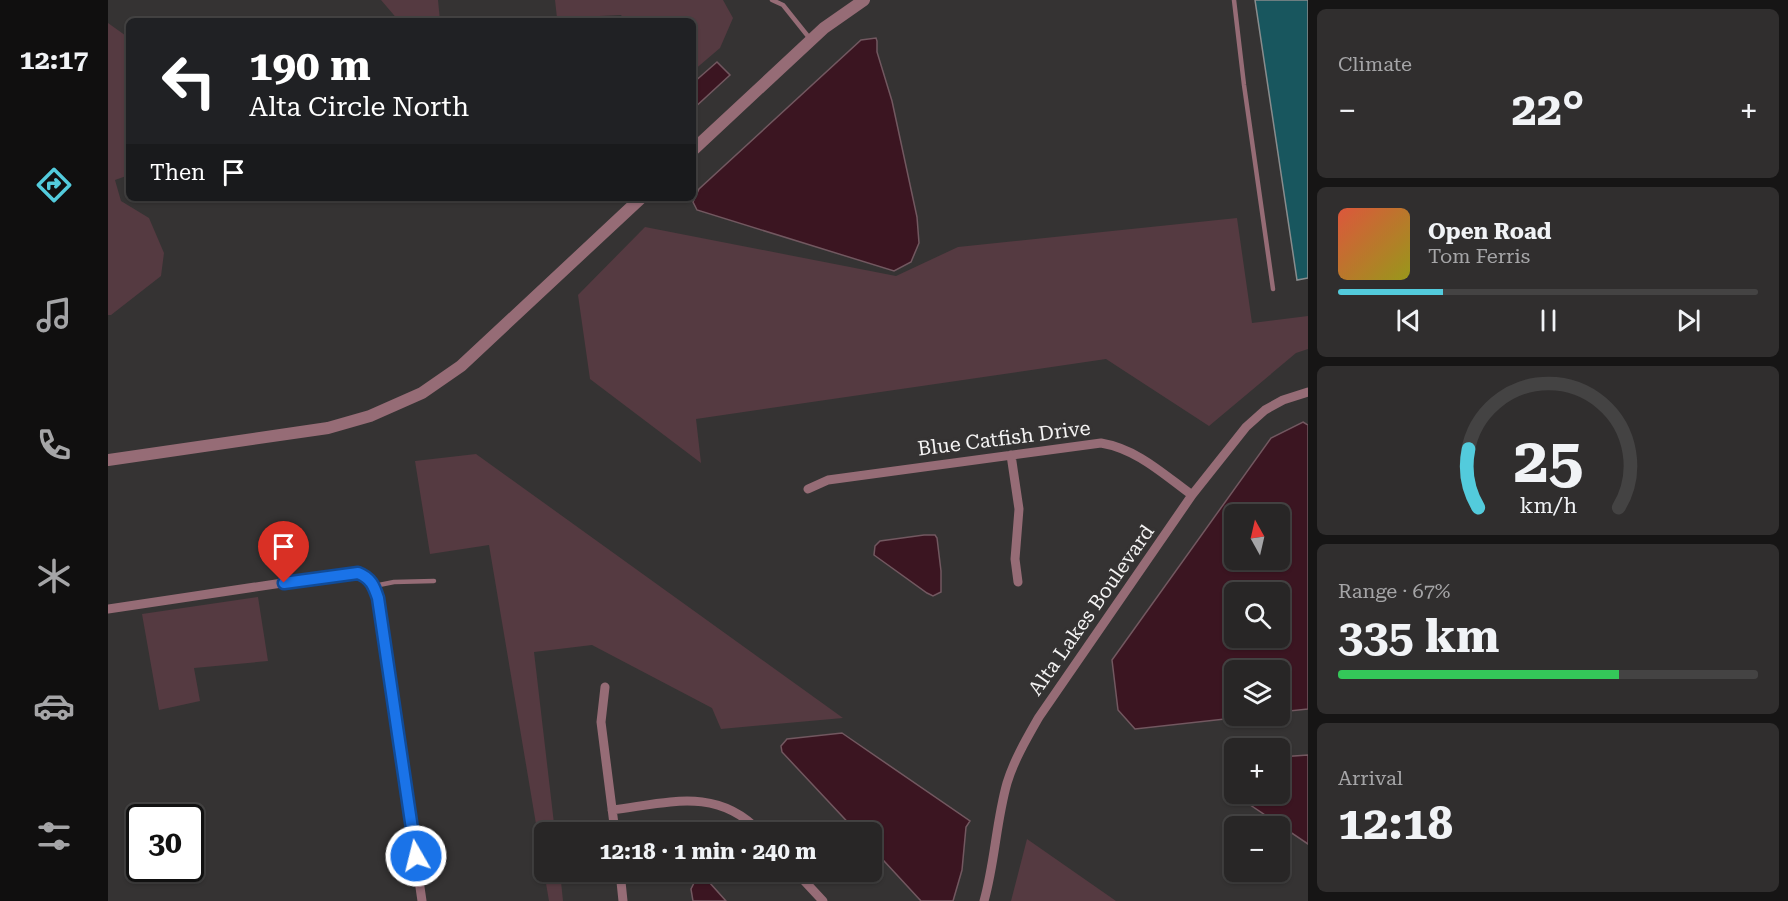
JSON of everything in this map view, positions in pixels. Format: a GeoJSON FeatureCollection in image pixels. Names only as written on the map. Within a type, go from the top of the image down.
{"type":"FeatureCollection","features":[{"type":"Feature","properties":{"kind":"street"},"geometry":{"type":"LineString","coordinates":[[696,147],[824,28],[864,0]]}},
{"type":"Feature","properties":{"kind":"street"},"geometry":{"type":"LineString","coordinates":[[108,460],[328,428],[370,416],[422,393],[461,366],[638,201]]}},
{"type":"Feature","properties":{"kind":"street","name":"Alta Lakes Boulevard"},"geometry":{"type":"LineString","coordinates":[[984,901],[998,821],[1008,781],[1020,750],[1062,681],[1192,495],[1246,427],[1265,410],[1283,400],[1308,392]]}},
{"type":"Feature","properties":{"kind":"street","name":"Blue Catfish Drive"},"geometry":{"type":"LineString","coordinates":[[808,489],[828,480],[1101,443],[1135,454],[1192,495]]}},
{"type":"Feature","properties":{"kind":"street"},"geometry":{"type":"LineString","coordinates":[[1011,455],[1019,509],[1015,559],[1018,582]]}},
{"type":"Feature","properties":{"kind":"street"},"geometry":{"type":"LineString","coordinates":[[108,609],[329,576],[358,573],[368,577],[378,598],[422,901]]}},
{"type":"Feature","properties":{"kind":"street"},"geometry":{"type":"LineString","coordinates":[[605,687],[601,722],[614,822]]}},
{"type":"Feature","properties":{"kind":"street"},"geometry":{"type":"LineString","coordinates":[[612,810],[705,801],[722,805],[750,822]]}},
{"type":"Feature","properties":{"kind":"street"},"geometry":{"type":"LineString","coordinates":[[621,882],[624,901]]}},
{"type":"Feature","properties":{"kind":"street"},"geometry":{"type":"LineString","coordinates":[[805,882],[823,901]]}},
{"type":"Feature","properties":{"kind":"lane"},"geometry":{"type":"LineString","coordinates":[[772,0],[783,2],[811,40]]}},
{"type":"Feature","properties":{"kind":"lane"},"geometry":{"type":"LineString","coordinates":[[1234,0],[1245,97],[1273,289]]}},
{"type":"Feature","properties":{"kind":"lane"},"geometry":{"type":"LineString","coordinates":[[374,586],[394,582],[434,581]]}},
{"type":"Feature","properties":{"kind":"shaded area"},"geometry":{"type":"Polygon","coordinates":[[[381,0],[438,0],[440,18],[396,18],[381,0]]]}},
{"type":"Feature","properties":{"kind":"shaded area"},"geometry":{"type":"Polygon","coordinates":[[[555,0],[723,0],[733,18],[720,48],[696,68],[696,18],[623,18],[621,15],[557,18],[555,0]]]}},
{"type":"Feature","properties":{"kind":"shaded area"},"geometry":{"type":"Polygon","coordinates":[[[108,23],[126,36],[126,176],[115,180],[121,201],[149,218],[164,253],[161,276],[108,315],[108,23]]]}},
{"type":"Feature","properties":{"kind":"shaded area"},"geometry":{"type":"Polygon","coordinates":[[[876,38],[877,52],[892,101],[917,217],[919,243],[911,262],[894,271],[697,210],[693,202],[696,201],[699,189],[861,40],[876,38]]]}},
{"type":"Feature","properties":{"kind":"shaded area"},"geometry":{"type":"Polygon","coordinates":[[[717,62],[730,75],[696,106],[696,80],[717,62]]]}},
{"type":"Feature","properties":{"kind":"shaded area"},"geometry":{"type":"Polygon","coordinates":[[[1237,218],[1252,323],[1308,316],[1308,349],[1296,353],[1209,426],[1106,359],[696,419],[701,463],[590,379],[578,295],[645,227],[896,276],[958,247],[1237,218]]]}},
{"type":"Feature","properties":{"kind":"shaded area"},"geometry":{"type":"Polygon","coordinates":[[[1303,422],[1308,425],[1308,709],[1290,711],[1290,660],[1224,660],[1224,719],[1135,729],[1118,710],[1112,660],[1271,438],[1303,422]]]}},
{"type":"Feature","properties":{"kind":"shaded area"},"geometry":{"type":"Polygon","coordinates":[[[476,454],[843,718],[721,729],[712,708],[592,645],[534,652],[554,822],[536,822],[489,545],[430,554],[415,461],[476,454]]]}},
{"type":"Feature","properties":{"kind":"shaded area"},"geometry":{"type":"Polygon","coordinates":[[[935,535],[937,538],[941,592],[933,596],[874,555],[875,546],[880,541],[935,535]]]}},
{"type":"Feature","properties":{"kind":"shaded area"},"geometry":{"type":"Polygon","coordinates":[[[258,597],[268,661],[194,668],[200,701],[159,710],[142,614],[258,597]]]}},
{"type":"Feature","properties":{"kind":"shaded area"},"geometry":{"type":"Polygon","coordinates":[[[842,733],[970,821],[966,827],[962,870],[953,901],[921,901],[882,859],[882,822],[848,822],[782,752],[781,746],[787,739],[842,733]]]}},
{"type":"Feature","properties":{"kind":"shaded area"},"geometry":{"type":"Polygon","coordinates":[[[1308,755],[1308,844],[1290,832],[1290,816],[1267,816],[1249,804],[1290,804],[1290,756],[1308,755]]]}},
{"type":"Feature","properties":{"kind":"shaded area"},"geometry":{"type":"Polygon","coordinates":[[[1027,839],[1116,901],[1011,901],[1027,839]]]}},
{"type":"Feature","properties":{"kind":"shaded area"},"geometry":{"type":"Polygon","coordinates":[[[546,882],[561,882],[563,901],[549,901],[546,882]]]}},
{"type":"Feature","properties":{"kind":"shaded area"},"geometry":{"type":"Polygon","coordinates":[[[709,882],[726,901],[693,901],[691,889],[694,883],[709,882]]]}},
{"type":"Feature","properties":{"kind":"building"},"geometry":{"type":"Polygon","coordinates":[[[1255,0],[1308,0],[1308,278],[1297,280],[1255,0]]]}},
{"type":"Feature","properties":{"kind":"route"},"geometry":{"type":"LineString","coordinates":[[284,583],[358,573],[368,577],[374,586],[378,598],[416,856]]}}]}
